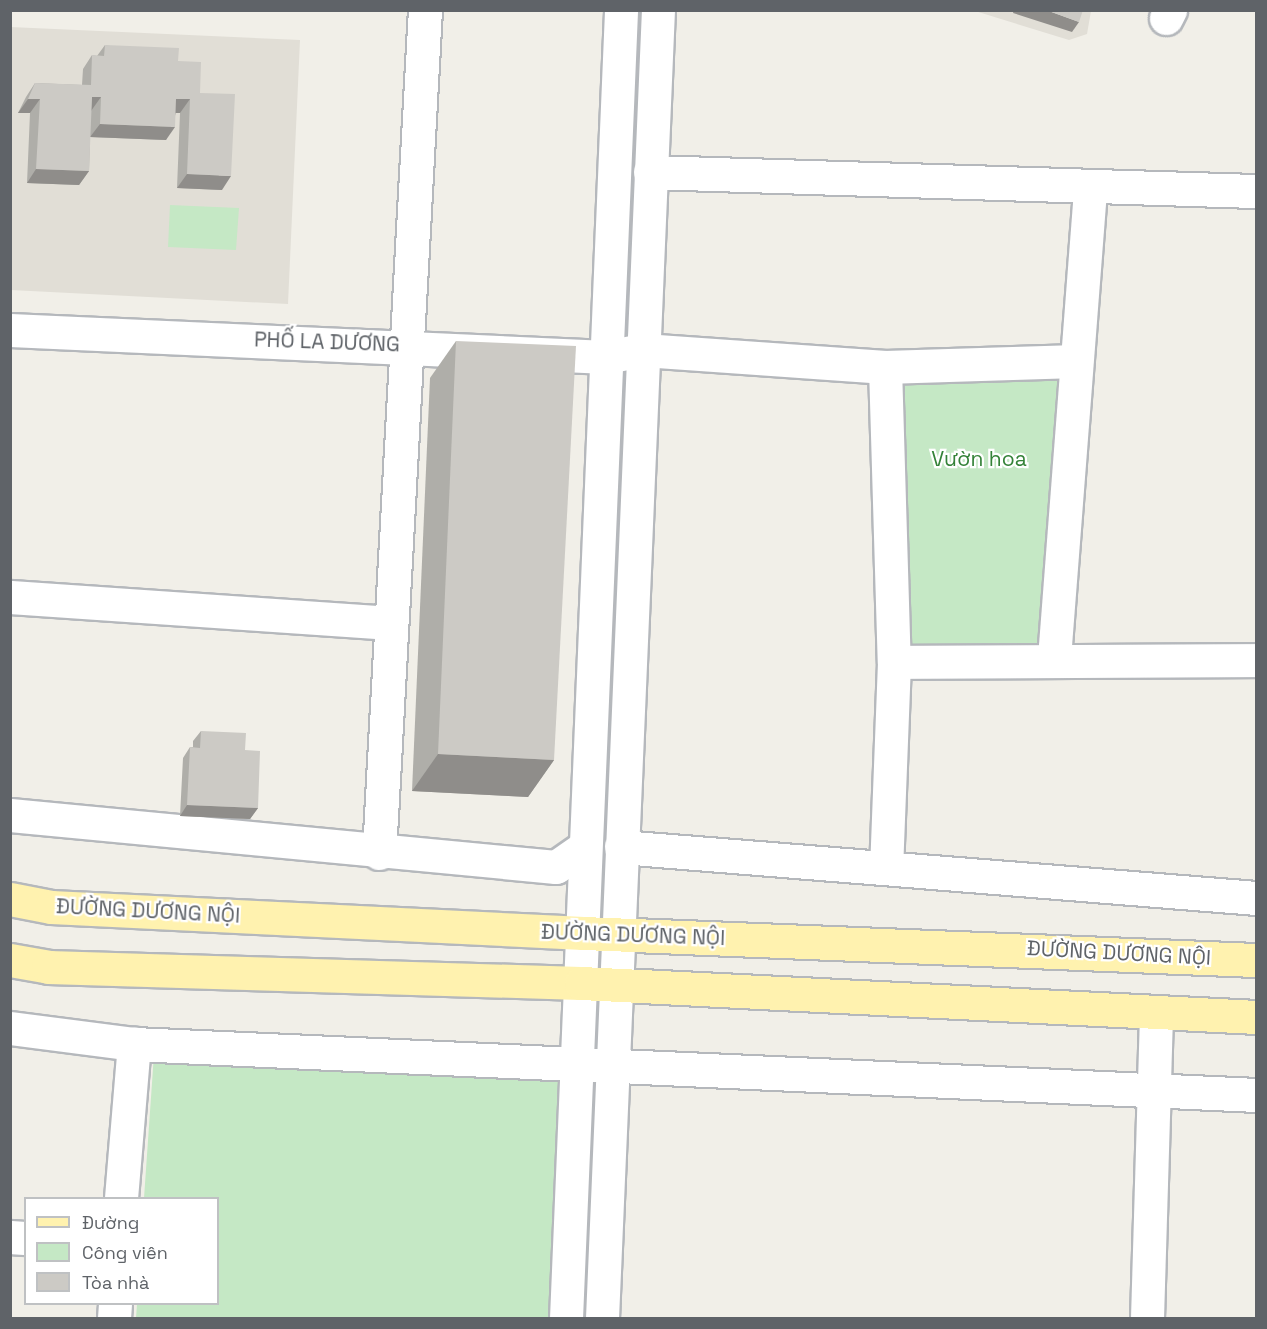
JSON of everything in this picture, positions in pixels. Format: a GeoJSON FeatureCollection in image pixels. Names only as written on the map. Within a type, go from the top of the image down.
{"type":"FeatureCollection","features":[{"type":"Feature","properties":{"kind":"main road","name":"ĐƯỜNG DƯƠNG NỘI"},"geometry":{"type":"LineString","coordinates":[[10,899],[51,907],[619,935],[1257,960]]}},
{"type":"Feature","properties":{"kind":"main road"},"geometry":{"type":"LineString","coordinates":[[10,960],[48,967],[581,983],[1257,1017]]}},
{"type":"Feature","properties":{"kind":"street"},"geometry":{"type":"LineString","coordinates":[[379,853],[389,623],[409,345],[425,10]]}},
{"type":"Feature","properties":{"kind":"street"},"geometry":{"type":"LineString","coordinates":[[566,1318],[621,10]]}},
{"type":"Feature","properties":{"kind":"street"},"geometry":{"type":"LineString","coordinates":[[602,1318],[616,1070],[621,847],[658,10]]}},
{"type":"Feature","properties":{"kind":"street"},"geometry":{"type":"LineString","coordinates":[[650,172],[1257,191]]}},
{"type":"Feature","properties":{"kind":"street"},"geometry":{"type":"LineString","coordinates":[[1054,658],[1090,186]]}},
{"type":"Feature","properties":{"kind":"street","name":"PHỐ LA DƯƠNG"},"geometry":{"type":"LineString","coordinates":[[10,330],[409,345],[606,357],[643,350],[885,367],[1076,361]]}},
{"type":"Feature","properties":{"kind":"street"},"geometry":{"type":"LineString","coordinates":[[885,367],[894,662],[886,868]]}},
{"type":"Feature","properties":{"kind":"street"},"geometry":{"type":"LineString","coordinates":[[10,597],[389,623]]}},
{"type":"Feature","properties":{"kind":"street"},"geometry":{"type":"LineString","coordinates":[[894,662],[1054,658],[1257,660]]}},
{"type":"Feature","properties":{"kind":"street"},"geometry":{"type":"LineString","coordinates":[[10,815],[379,853],[556,867],[585,848]]}},
{"type":"Feature","properties":{"kind":"street"},"geometry":{"type":"LineString","coordinates":[[621,847],[1257,898]]}},
{"type":"Feature","properties":{"kind":"street"},"geometry":{"type":"LineString","coordinates":[[1147,1318],[1157,1088],[1156,1012]]}},
{"type":"Feature","properties":{"kind":"street"},"geometry":{"type":"LineString","coordinates":[[10,1028],[134,1044],[616,1070],[1157,1088],[1257,1095]]}},
{"type":"Feature","properties":{"kind":"street"},"geometry":{"type":"LineString","coordinates":[[121,1197],[134,1044]]}},
{"type":"Feature","properties":{"kind":"shaded area"},"geometry":{"type":"Polygon","coordinates":[[[975,11],[1091,11],[1087,34],[1069,40],[975,11]]]}},
{"type":"Feature","properties":{"kind":"shaded area"},"geometry":{"type":"Polygon","coordinates":[[[10,27],[300,40],[288,304],[11,290],[10,27]]]}},
{"type":"Feature","properties":{"kind":"green space"},"geometry":{"type":"Polygon","coordinates":[[[170,205],[239,208],[236,250],[168,247],[170,205]]]}},
{"type":"Feature","properties":{"kind":"green space","name":"Vườn hoa"},"geometry":{"type":"Polygon","coordinates":[[[1073,365],[1050,654],[898,657],[889,371],[1073,365]]]}},
{"type":"Feature","properties":{"kind":"green space"},"geometry":{"type":"Polygon","coordinates":[[[154,1054],[566,1073],[558,1318],[136,1318],[137,1305],[219,1305],[219,1197],[144,1197],[154,1054]]]}},
{"type":"Feature","properties":{"kind":"building"},"geometry":{"type":"Polygon","coordinates":[[[1046,10],[1083,10],[1079,22],[1046,10]]]}},
{"type":"Feature","properties":{"kind":"building"},"geometry":{"type":"Polygon","coordinates":[[[105,45],[179,48],[178,61],[201,62],[200,93],[235,94],[231,176],[187,174],[190,99],[176,99],[175,127],[100,124],[101,97],[92,97],[89,171],[36,169],[40,99],[28,99],[35,83],[91,85],[92,55],[104,56],[105,45]]]}},
{"type":"Feature","properties":{"kind":"building"},"geometry":{"type":"Polygon","coordinates":[[[456,341],[576,346],[554,760],[438,754],[456,341]]]}},
{"type":"Feature","properties":{"kind":"building"},"geometry":{"type":"Polygon","coordinates":[[[201,731],[246,733],[245,750],[260,751],[258,808],[187,805],[190,747],[200,748],[201,731]]]}}]}
